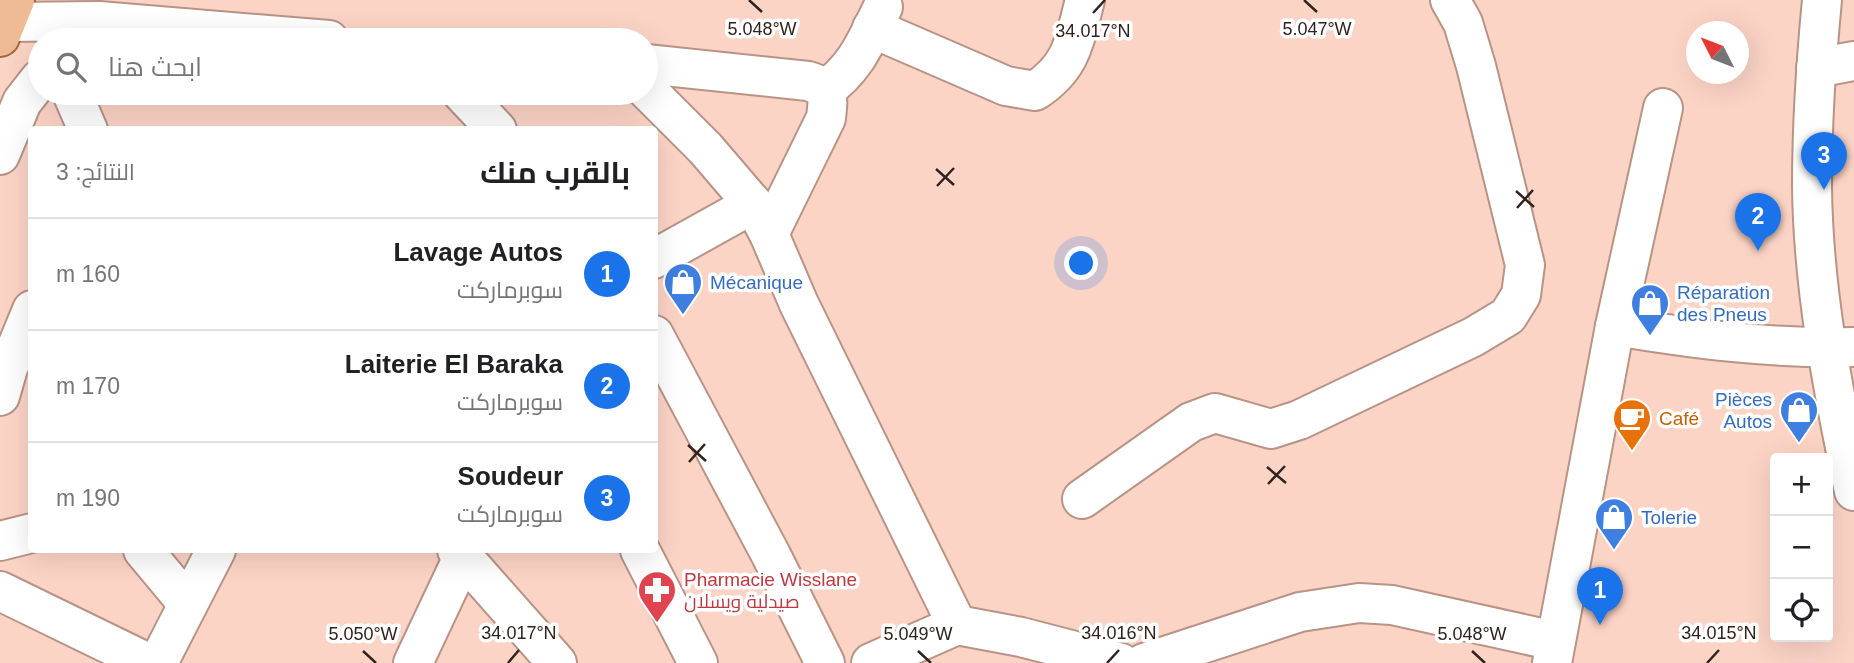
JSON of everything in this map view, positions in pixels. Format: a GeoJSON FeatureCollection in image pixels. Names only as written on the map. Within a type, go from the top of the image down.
{"type":"FeatureCollection","features":[{"type":"Feature","properties":{"kind":"street"},"geometry":{"type":"LineString","coordinates":[[825,90],[843,77],[856,60],[878,18],[1006,86],[1035,91],[1053,79],[1074,46],[1086,0]]}},
{"type":"Feature","properties":{"kind":"street"},"geometry":{"type":"LineString","coordinates":[[1082,499],[1191,422],[1215,412],[1270,429],[1289,423],[1473,337],[1508,316],[1521,295],[1525,265],[1464,23],[1450,0]]}},
{"type":"Feature","properties":{"kind":"street"},"geometry":{"type":"LineString","coordinates":[[1822,0],[1816,68],[1812,187],[1818,276],[1841,347],[1854,491]]}},
{"type":"Feature","properties":{"kind":"street"},"geometry":{"type":"LineString","coordinates":[[22,24],[99,21],[184,28]]}},
{"type":"Feature","properties":{"kind":"street"},"geometry":{"type":"LineString","coordinates":[[1816,68],[1854,61]]}},
{"type":"Feature","properties":{"kind":"street"},"geometry":{"type":"LineString","coordinates":[[658,65],[808,81],[819,84],[825,90],[828,100],[827,118],[761,219],[658,258]]}},
{"type":"Feature","properties":{"kind":"street"},"geometry":{"type":"LineString","coordinates":[[0,155],[22,102],[28,94]]}},
{"type":"Feature","properties":{"kind":"street"},"geometry":{"type":"LineString","coordinates":[[658,101],[705,148],[761,219],[805,316],[957,625]]}},
{"type":"Feature","properties":{"kind":"street"},"geometry":{"type":"LineString","coordinates":[[77,105],[86,126]]}},
{"type":"Feature","properties":{"kind":"street"},"geometry":{"type":"LineString","coordinates":[[473,105],[493,126]]}},
{"type":"Feature","properties":{"kind":"street"},"geometry":{"type":"LineString","coordinates":[[1144,663],[1300,612],[1359,603],[1392,605],[1553,652],[1615,326],[1663,108]]}},
{"type":"Feature","properties":{"kind":"street"},"geometry":{"type":"LineString","coordinates":[[0,396],[8,368],[28,320]]}},
{"type":"Feature","properties":{"kind":"street"},"geometry":{"type":"LineString","coordinates":[[1615,326],[1730,343],[1841,347]]}},
{"type":"Feature","properties":{"kind":"street"},"geometry":{"type":"LineString","coordinates":[[658,343],[825,663]]}},
{"type":"Feature","properties":{"kind":"street"},"geometry":{"type":"LineString","coordinates":[[0,541],[28,534]]}},
{"type":"Feature","properties":{"kind":"street"},"geometry":{"type":"LineString","coordinates":[[146,553],[188,604]]}},
{"type":"Feature","properties":{"kind":"street"},"geometry":{"type":"LineString","coordinates":[[158,663],[214,553]]}},
{"type":"Feature","properties":{"kind":"street"},"geometry":{"type":"LineString","coordinates":[[413,663],[460,553],[557,663]]}},
{"type":"Feature","properties":{"kind":"street"},"geometry":{"type":"LineString","coordinates":[[642,553],[698,663]]}},
{"type":"Feature","properties":{"kind":"street"},"geometry":{"type":"LineString","coordinates":[[3,593],[148,663]]}},
{"type":"Feature","properties":{"kind":"street"},"geometry":{"type":"LineString","coordinates":[[871,663],[957,625],[1021,637],[1121,663]]}},
{"type":"Feature","properties":{"kind":"place","name":"Soudeur"},"geometry":{"type":"Point","coordinates":[1824,190]}},
{"type":"Feature","properties":{"kind":"place","name":"Laiterie El Baraka"},"geometry":{"type":"Point","coordinates":[1758,251]}},
{"type":"Feature","properties":{"kind":"place","name":"Mécanique"},"geometry":{"type":"Point","coordinates":[683,316]}},
{"type":"Feature","properties":{"kind":"place","name":"Réparation des Pneus"},"geometry":{"type":"Point","coordinates":[1650,337]}},
{"type":"Feature","properties":{"kind":"place","name":"Pièces Autos"},"geometry":{"type":"Point","coordinates":[1799,444]}},
{"type":"Feature","properties":{"kind":"place","name":"Café"},"geometry":{"type":"Point","coordinates":[1632,452]}},
{"type":"Feature","properties":{"kind":"place","name":"Tolerie"},"geometry":{"type":"Point","coordinates":[1614,551]}},
{"type":"Feature","properties":{"kind":"place","name":"Pharmacie Wisslane صيدلية ويسلان"},"geometry":{"type":"Point","coordinates":[657,624]}},
{"type":"Feature","properties":{"kind":"place","name":"Lavage Autos"},"geometry":{"type":"Point","coordinates":[1600,625]}}]}
